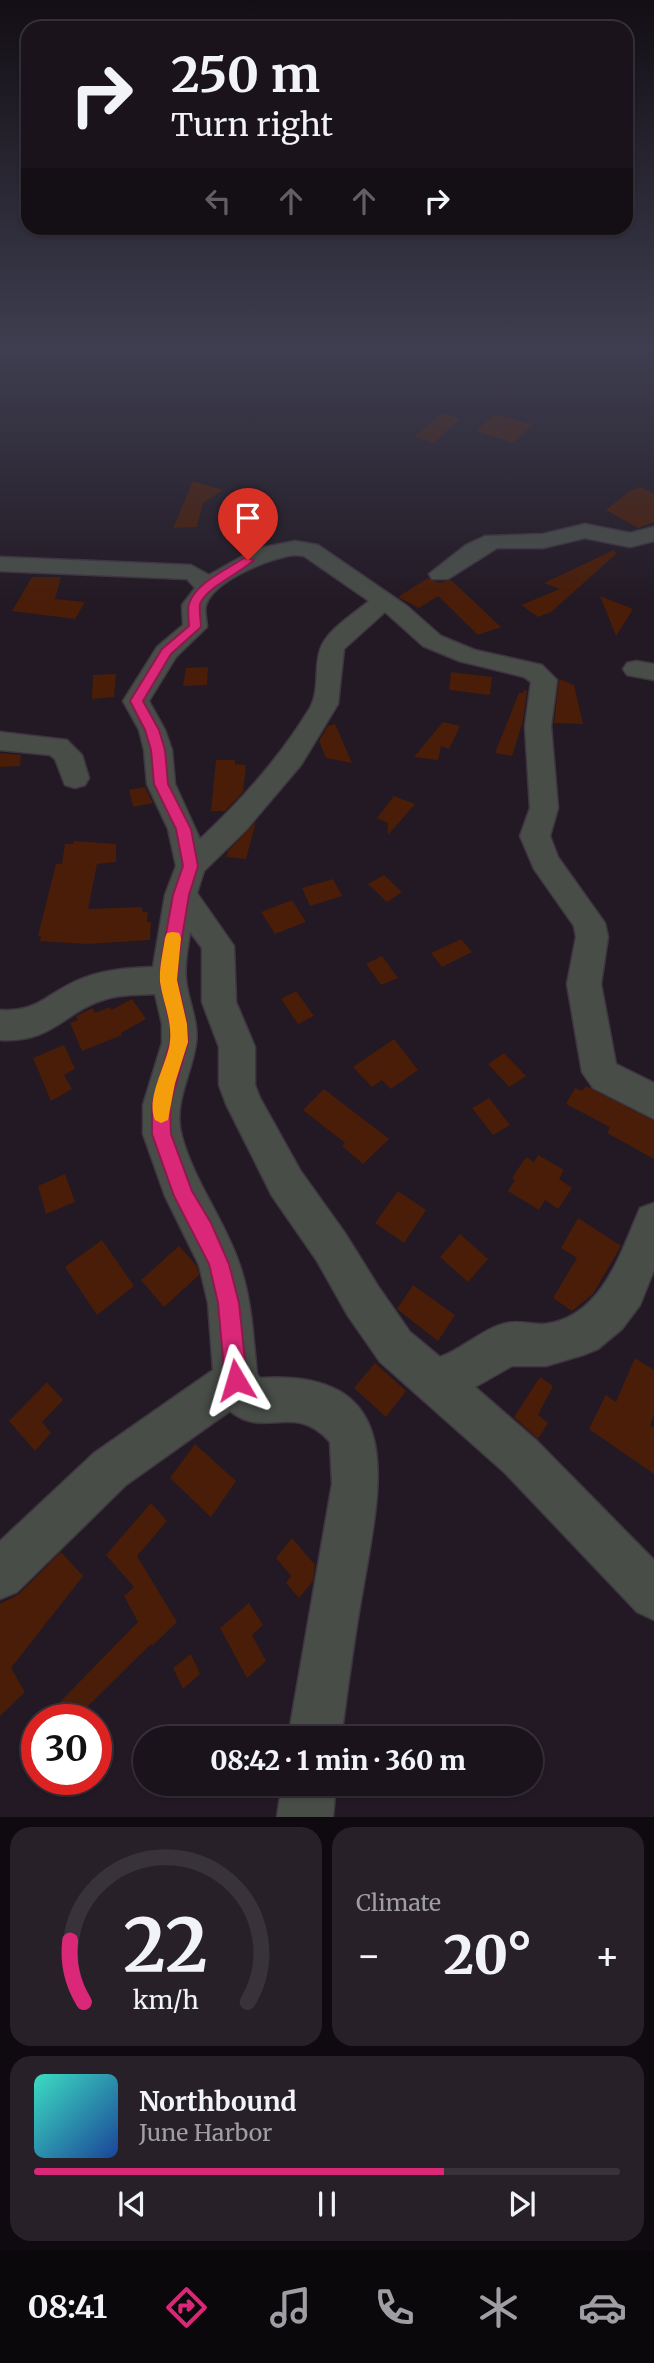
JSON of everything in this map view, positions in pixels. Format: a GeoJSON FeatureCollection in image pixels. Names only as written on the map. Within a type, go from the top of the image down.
{"type":"FeatureCollection","features":[{"type":"Feature","properties":{"kind":"street"},"geometry":{"type":"LineString","coordinates":[[440,574],[474,550],[493,541],[550,540],[585,531],[630,540],[654,534]]}},
{"type":"Feature","properties":{"kind":"street"},"geometry":{"type":"LineString","coordinates":[[316,1726],[349,1539],[355,1447],[348,1427],[320,1404],[305,1398],[253,1401],[246,1397],[236,1380],[229,1303],[219,1264],[204,1230],[184,1196],[162,1134],[161,1105],[179,1042],[179,1024],[169,980],[186,880],[183,829],[161,784],[158,750],[152,730],[136,701],[166,652],[195,627],[194,605],[207,588],[248,560],[272,551],[299,547],[310,551],[399,611],[425,637],[486,661],[533,671],[544,680],[538,726],[544,808],[535,836],[537,844],[545,861],[589,923],[592,937],[584,984],[600,1072],[654,1103]]}},
{"type":"Feature","properties":{"kind":"street"},"geometry":{"type":"LineString","coordinates":[[0,564],[191,572],[199,576],[207,588]]}},
{"type":"Feature","properties":{"kind":"street"},"geometry":{"type":"LineString","coordinates":[[186,880],[291,758],[325,704],[332,649],[340,638],[382,602]]}},
{"type":"Feature","properties":{"kind":"street"},"geometry":{"type":"LineString","coordinates":[[0,741],[57,746],[68,755],[75,778]]}},
{"type":"Feature","properties":{"kind":"street"},"geometry":{"type":"LineString","coordinates":[[186,880],[218,946],[219,1002],[237,1047],[237,1085],[244,1104],[286,1184],[331,1247],[363,1301],[395,1347],[521,1457],[654,1595]]}},
{"type":"Feature","properties":{"kind":"street"},"geometry":{"type":"LineString","coordinates":[[0,1025],[22,1027],[52,1014],[84,992],[102,985],[169,980]]}},
{"type":"Feature","properties":{"kind":"street"},"geometry":{"type":"LineString","coordinates":[[432,1382],[458,1373],[508,1344],[546,1345],[583,1334],[607,1314],[625,1290],[654,1222]]}},
{"type":"Feature","properties":{"kind":"street"},"geometry":{"type":"LineString","coordinates":[[0,1575],[110,1469],[236,1380]]}},
{"type":"Feature","properties":{"kind":"street"},"geometry":{"type":"LineString","coordinates":[[306,1817],[308,1796]]}},
{"type":"Feature","properties":{"kind":"building"},"geometry":{"type":"Polygon","coordinates":[[[421,432],[446,432],[434,443],[415,437],[421,432]]]}},
{"type":"Feature","properties":{"kind":"building"},"geometry":{"type":"Polygon","coordinates":[[[478,432],[525,432],[513,443],[478,432]]]}},
{"type":"Feature","properties":{"kind":"building"},"geometry":{"type":"Polygon","coordinates":[[[193,481],[223,490],[203,503],[197,527],[173,528],[193,481]]]}},
{"type":"Feature","properties":{"kind":"building"},"geometry":{"type":"Polygon","coordinates":[[[640,487],[654,494],[654,522],[638,528],[606,510],[630,491],[640,487]]]}},
{"type":"Feature","properties":{"kind":"building"},"geometry":{"type":"Polygon","coordinates":[[[614,550],[616,554],[551,612],[538,617],[521,605],[560,589],[544,583],[614,550]]]}},
{"type":"Feature","properties":{"kind":"building"},"geometry":{"type":"Polygon","coordinates":[[[32,577],[61,577],[55,599],[85,602],[75,619],[12,611],[32,577]]]}},
{"type":"Feature","properties":{"kind":"building"},"geometry":{"type":"Polygon","coordinates":[[[428,578],[439,583],[451,580],[501,627],[478,635],[438,596],[419,608],[398,597],[428,578]]]}},
{"type":"Feature","properties":{"kind":"building"},"geometry":{"type":"Polygon","coordinates":[[[600,596],[633,609],[616,636],[600,596]]]}},
{"type":"Feature","properties":{"kind":"building"},"geometry":{"type":"Polygon","coordinates":[[[208,667],[207,685],[183,686],[186,668],[208,667]]]}},
{"type":"Feature","properties":{"kind":"building"},"geometry":{"type":"Polygon","coordinates":[[[451,672],[492,677],[490,695],[449,690],[451,672]]]}},
{"type":"Feature","properties":{"kind":"building"},"geometry":{"type":"Polygon","coordinates":[[[116,674],[114,697],[92,699],[93,675],[116,674]]]}},
{"type":"Feature","properties":{"kind":"building"},"geometry":{"type":"Polygon","coordinates":[[[559,679],[574,685],[583,724],[554,723],[559,679]]]}},
{"type":"Feature","properties":{"kind":"building"},"geometry":{"type":"Polygon","coordinates":[[[527,691],[523,721],[512,756],[495,753],[519,693],[527,691]]]}},
{"type":"Feature","properties":{"kind":"building"},"geometry":{"type":"Polygon","coordinates":[[[443,722],[460,726],[449,749],[441,746],[438,760],[414,757],[443,722]]]}},
{"type":"Feature","properties":{"kind":"building"},"geometry":{"type":"Polygon","coordinates":[[[335,724],[352,763],[326,758],[319,741],[328,726],[335,724]]]}},
{"type":"Feature","properties":{"kind":"building"},"geometry":{"type":"Polygon","coordinates":[[[0,753],[21,755],[20,766],[0,767],[0,753]]]}},
{"type":"Feature","properties":{"kind":"building"},"geometry":{"type":"Polygon","coordinates":[[[216,760],[235,760],[235,764],[246,765],[243,792],[225,811],[211,811],[216,760]]]}},
{"type":"Feature","properties":{"kind":"building"},"geometry":{"type":"Polygon","coordinates":[[[145,787],[153,803],[133,807],[129,790],[145,787]]]}},
{"type":"Feature","properties":{"kind":"building"},"geometry":{"type":"Polygon","coordinates":[[[394,796],[415,804],[388,835],[388,823],[377,818],[394,796]]]}},
{"type":"Feature","properties":{"kind":"building"},"geometry":{"type":"Polygon","coordinates":[[[256,822],[246,859],[226,857],[228,851],[256,822]]]}},
{"type":"Feature","properties":{"kind":"building"},"geometry":{"type":"Polygon","coordinates":[[[74,841],[116,844],[116,862],[97,864],[88,909],[142,907],[142,912],[148,912],[147,922],[151,922],[150,940],[87,944],[40,941],[41,936],[38,936],[56,864],[62,864],[65,844],[73,844],[74,841]]]}},
{"type":"Feature","properties":{"kind":"building"},"geometry":{"type":"Polygon","coordinates":[[[384,875],[402,892],[387,902],[368,884],[384,875]]]}},
{"type":"Feature","properties":{"kind":"building"},"geometry":{"type":"Polygon","coordinates":[[[333,879],[342,896],[310,906],[302,888],[333,879]]]}},
{"type":"Feature","properties":{"kind":"building"},"geometry":{"type":"Polygon","coordinates":[[[292,900],[306,922],[275,934],[261,912],[292,900]]]}},
{"type":"Feature","properties":{"kind":"building"},"geometry":{"type":"Polygon","coordinates":[[[461,939],[472,952],[442,967],[431,953],[461,939]]]}},
{"type":"Feature","properties":{"kind":"building"},"geometry":{"type":"Polygon","coordinates":[[[382,956],[398,978],[381,985],[366,964],[382,956]]]}},
{"type":"Feature","properties":{"kind":"building"},"geometry":{"type":"Polygon","coordinates":[[[296,991],[314,1016],[298,1024],[281,999],[296,991]]]}},
{"type":"Feature","properties":{"kind":"building"},"geometry":{"type":"Polygon","coordinates":[[[132,999],[146,1019],[121,1033],[122,1035],[82,1051],[70,1023],[78,1020],[76,1016],[93,1008],[95,1013],[110,1007],[111,1010],[132,999]]]}},
{"type":"Feature","properties":{"kind":"building"},"geometry":{"type":"Polygon","coordinates":[[[394,1039],[418,1070],[391,1089],[382,1080],[372,1087],[353,1067],[394,1039]]]}},
{"type":"Feature","properties":{"kind":"building"},"geometry":{"type":"Polygon","coordinates":[[[64,1045],[75,1069],[64,1075],[72,1089],[51,1101],[33,1058],[64,1045]]]}},
{"type":"Feature","properties":{"kind":"building"},"geometry":{"type":"Polygon","coordinates":[[[504,1053],[526,1076],[509,1087],[488,1064],[504,1053]]]}},
{"type":"Feature","properties":{"kind":"building"},"geometry":{"type":"Polygon","coordinates":[[[586,1086],[654,1121],[654,1159],[607,1133],[610,1127],[566,1104],[575,1088],[582,1091],[586,1086]]]}},
{"type":"Feature","properties":{"kind":"building"},"geometry":{"type":"Polygon","coordinates":[[[324,1089],[389,1139],[363,1164],[342,1146],[345,1143],[303,1110],[324,1089]]]}},
{"type":"Feature","properties":{"kind":"building"},"geometry":{"type":"Polygon","coordinates":[[[489,1098],[510,1125],[493,1135],[472,1108],[489,1098]]]}},
{"type":"Feature","properties":{"kind":"building"},"geometry":{"type":"Polygon","coordinates":[[[538,1155],[564,1170],[559,1179],[572,1188],[558,1209],[545,1200],[539,1210],[508,1191],[515,1180],[512,1178],[526,1157],[534,1162],[538,1155]]]}},
{"type":"Feature","properties":{"kind":"building"},"geometry":{"type":"Polygon","coordinates":[[[65,1174],[75,1202],[46,1214],[38,1186],[65,1174]]]}},
{"type":"Feature","properties":{"kind":"building"},"geometry":{"type":"Polygon","coordinates":[[[398,1191],[426,1210],[404,1243],[375,1223],[398,1191]]]}},
{"type":"Feature","properties":{"kind":"building"},"geometry":{"type":"Polygon","coordinates":[[[578,1218],[621,1246],[593,1294],[572,1311],[553,1298],[577,1258],[561,1248],[578,1218]]]}},
{"type":"Feature","properties":{"kind":"building"},"geometry":{"type":"Polygon","coordinates":[[[460,1234],[488,1259],[468,1282],[440,1257],[460,1234]]]}},
{"type":"Feature","properties":{"kind":"building"},"geometry":{"type":"Polygon","coordinates":[[[102,1240],[134,1286],[97,1315],[65,1267],[102,1240]]]}},
{"type":"Feature","properties":{"kind":"building"},"geometry":{"type":"Polygon","coordinates":[[[179,1246],[197,1266],[199,1275],[164,1307],[141,1280],[179,1246]]]}},
{"type":"Feature","properties":{"kind":"building"},"geometry":{"type":"Polygon","coordinates":[[[413,1285],[455,1315],[438,1341],[397,1309],[413,1285]]]}},
{"type":"Feature","properties":{"kind":"building"},"geometry":{"type":"Polygon","coordinates":[[[635,1358],[654,1370],[654,1415],[650,1425],[654,1428],[654,1474],[589,1429],[606,1395],[616,1402],[635,1358]]]}},
{"type":"Feature","properties":{"kind":"building"},"geometry":{"type":"Polygon","coordinates":[[[375,1363],[406,1391],[386,1417],[354,1388],[375,1363]]]}},
{"type":"Feature","properties":{"kind":"building"},"geometry":{"type":"Polygon","coordinates":[[[540,1377],[553,1386],[538,1415],[548,1423],[538,1439],[514,1417],[540,1377]]]}},
{"type":"Feature","properties":{"kind":"building"},"geometry":{"type":"Polygon","coordinates":[[[47,1382],[63,1400],[42,1422],[51,1433],[35,1451],[9,1421],[47,1382]]]}},
{"type":"Feature","properties":{"kind":"building"},"geometry":{"type":"Polygon","coordinates":[[[195,1444],[236,1481],[211,1517],[170,1478],[195,1444]]]}},
{"type":"Feature","properties":{"kind":"building"},"geometry":{"type":"Polygon","coordinates":[[[151,1503],[167,1521],[137,1556],[177,1622],[90,1704],[58,1704],[138,1622],[124,1596],[134,1587],[106,1555],[151,1503]]]}},
{"type":"Feature","properties":{"kind":"building"},"geometry":{"type":"Polygon","coordinates":[[[292,1538],[315,1565],[313,1581],[299,1598],[286,1583],[291,1576],[276,1558],[292,1538]]]}},
{"type":"Feature","properties":{"kind":"building"},"geometry":{"type":"Polygon","coordinates":[[[61,1552],[83,1576],[11,1668],[25,1692],[0,1716],[0,1604],[19,1594],[61,1552]]]}},
{"type":"Feature","properties":{"kind":"building"},"geometry":{"type":"Polygon","coordinates":[[[249,1603],[263,1625],[252,1635],[266,1661],[247,1678],[220,1628],[249,1603]]]}},
{"type":"Feature","properties":{"kind":"building"},"geometry":{"type":"Polygon","coordinates":[[[191,1654],[200,1674],[183,1689],[173,1668],[191,1654]]]}},
{"type":"Feature","properties":{"kind":"slow traffic"},"geometry":{"type":"LineString","coordinates":[[161,1114],[166,1083],[179,1042],[179,1024],[169,980],[173,938]]}},
{"type":"Feature","properties":{"kind":"route"},"geometry":{"type":"LineString","coordinates":[[236,1380],[229,1303],[219,1264],[204,1230],[184,1196],[162,1134],[161,1105],[179,1042],[179,1024],[169,980],[170,956],[181,895],[191,866],[183,829],[161,784],[158,750],[152,730],[136,701],[166,652],[195,627],[197,620],[194,605],[197,599],[207,588],[248,560]]}}]}
